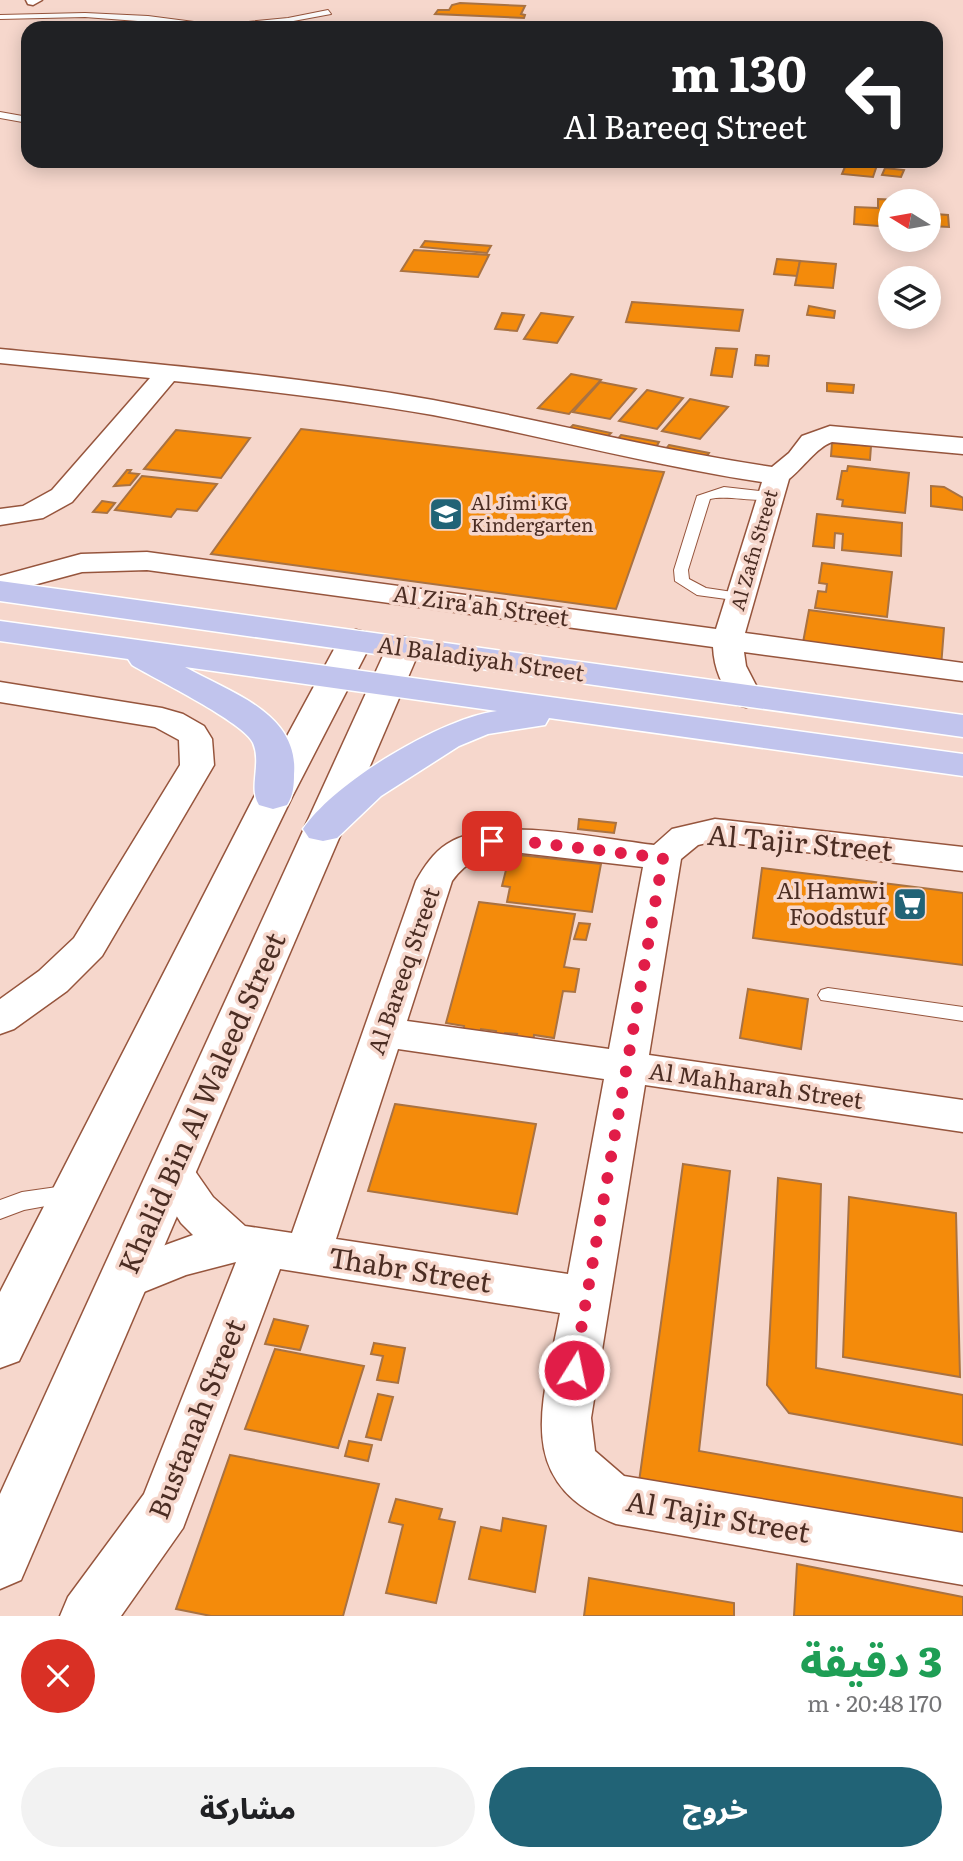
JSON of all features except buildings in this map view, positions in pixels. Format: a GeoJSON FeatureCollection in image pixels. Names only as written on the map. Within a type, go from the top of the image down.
{"type":"FeatureCollection","features":[{"type":"Feature","properties":{"kind":"main road","name":"Al Baladiyah Street"},"geometry":{"type":"LineString","coordinates":[[0,590],[340,651],[585,711],[963,765]]}},
{"type":"Feature","properties":{"kind":"main road"},"geometry":{"type":"LineString","coordinates":[[35,636],[89,630],[141,631],[309,652],[318,652],[331,644],[331,639],[340,651]]}},
{"type":"Feature","properties":{"kind":"main road","name":"Al Baladiyah Street"},"geometry":{"type":"LineString","coordinates":[[0,631],[127,649],[340,651]]}},
{"type":"Feature","properties":{"kind":"main road"},"geometry":{"type":"LineString","coordinates":[[127,649],[260,724],[272,739],[278,760],[273,797]]}},
{"type":"Feature","properties":{"kind":"main road","name":"Al Baladiyah Street"},"geometry":{"type":"LineString","coordinates":[[395,665],[746,696],[963,726]]}},
{"type":"Feature","properties":{"kind":"main road"},"geometry":{"type":"LineString","coordinates":[[323,829],[368,788],[463,729],[501,720],[585,711]]}},
{"type":"Feature","properties":{"kind":"street"},"geometry":{"type":"LineString","coordinates":[[0,356],[168,373],[413,405],[717,468],[773,486]]}},
{"type":"Feature","properties":{"kind":"street"},"geometry":{"type":"LineString","coordinates":[[0,517],[29,513],[49,506],[62,496],[168,373]]}},
{"type":"Feature","properties":{"kind":"street","name":"Al Zafn Street"},"geometry":{"type":"LineString","coordinates":[[746,696],[730,666],[728,639],[773,486],[811,441],[830,434],[963,446]]}},
{"type":"Feature","properties":{"kind":"street","name":"Al Zira'ah Street"},"geometry":{"type":"LineString","coordinates":[[0,585],[81,563],[147,561],[963,672]]}},
{"type":"Feature","properties":{"kind":"street"},"geometry":{"type":"LineString","coordinates":[[0,1345],[273,797],[340,651]]}},
{"type":"Feature","properties":{"kind":"street","name":"Khalid Bin Al Waleed Street"},"geometry":{"type":"LineString","coordinates":[[0,1560],[395,665]]}},
{"type":"Feature","properties":{"kind":"street"},"geometry":{"type":"LineString","coordinates":[[0,692],[162,718],[181,724],[195,735],[200,749],[197,765],[89,947],[53,981],[0,1019]]}},
{"type":"Feature","properties":{"kind":"street","name":"Al Tajir Street"},"geometry":{"type":"LineString","coordinates":[[963,859],[715,830],[689,834],[673,844],[663,858],[566,1418],[565,1438],[570,1457],[581,1475],[597,1490],[616,1499],[963,1559]]}},
{"type":"Feature","properties":{"kind":"street","name":"Al Bareeq Street"},"geometry":{"type":"LineString","coordinates":[[269,1248],[383,1032],[435,881],[455,854],[482,843],[513,840],[663,858]]}},
{"type":"Feature","properties":{"kind":"street","name":"Al Mahharah Street"},"geometry":{"type":"LineString","coordinates":[[383,1032],[963,1116]]}},
{"type":"Feature","properties":{"kind":"street"},"geometry":{"type":"LineString","coordinates":[[172,1173],[197,1210],[269,1248]]}},
{"type":"Feature","properties":{"kind":"street","name":"Thabr Street"},"geometry":{"type":"LineString","coordinates":[[124,1280],[178,1258],[269,1248],[587,1297]]}},
{"type":"Feature","properties":{"kind":"street","name":"Bustanah Street"},"geometry":{"type":"LineString","coordinates":[[88,1616],[164,1510],[269,1248]]}},
{"type":"Feature","properties":{"kind":"lane"},"geometry":{"type":"LineString","coordinates":[[278,21],[328,12]]}},
{"type":"Feature","properties":{"kind":"lane"},"geometry":{"type":"LineString","coordinates":[[0,17],[85,15],[171,21]]}},
{"type":"Feature","properties":{"kind":"lane"},"geometry":{"type":"LineString","coordinates":[[0,115],[21,119]]}},
{"type":"Feature","properties":{"kind":"lane"},"geometry":{"type":"LineString","coordinates":[[741,597],[693,589],[682,581],[681,570],[704,496],[773,486]]}},
{"type":"Feature","properties":{"kind":"lane"},"geometry":{"type":"LineString","coordinates":[[828,995],[963,1014]]}},
{"type":"Feature","properties":{"kind":"lane"},"geometry":{"type":"LineString","coordinates":[[0,1210],[22,1202],[74,1193]]}},
{"type":"Feature","properties":{"kind":"place","name":"Al Jimi KG Kindergarten"},"geometry":{"type":"Point","coordinates":[446,514]}},
{"type":"Feature","properties":{"kind":"place","name":"Al Hamwi Foodstuf"},"geometry":{"type":"Point","coordinates":[910,904]}},
{"type":"Feature","properties":{"kind":"route"},"geometry":{"type":"LineString","coordinates":[[492,841],[513,840],[663,858],[574,1370]]}}]}
